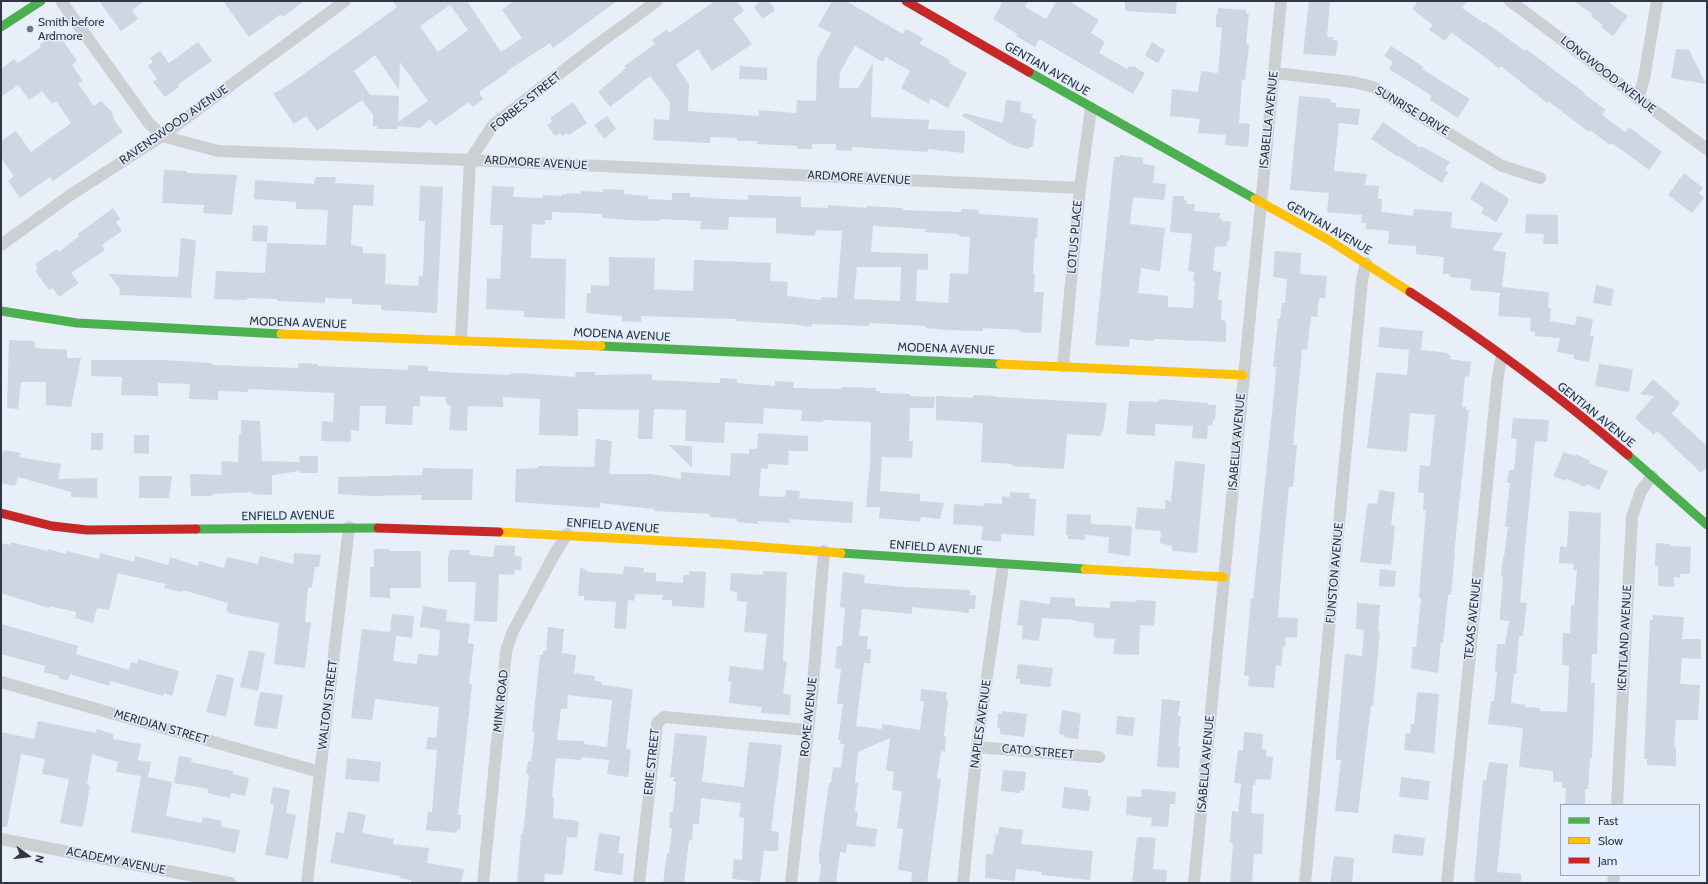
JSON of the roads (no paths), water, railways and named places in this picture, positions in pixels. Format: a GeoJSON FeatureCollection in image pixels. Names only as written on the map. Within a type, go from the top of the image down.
{"type":"FeatureCollection","features":[{"type":"Feature","properties":{"kind":"street"},"geometry":{"type":"LineString","coordinates":[[1,27],[41,1]]}},
{"type":"Feature","properties":{"kind":"street"},"geometry":{"type":"LineString","coordinates":[[61,1],[148,122],[162,136]]}},
{"type":"Feature","properties":{"kind":"street","name":"RAVENSWOOD AVENUE"},"geometry":{"type":"LineString","coordinates":[[1,245],[69,196],[162,136],[345,1]]}},
{"type":"Feature","properties":{"kind":"street","name":"FORBES STREET"},"geometry":{"type":"LineString","coordinates":[[470,160],[493,126],[657,1]]}},
{"type":"Feature","properties":{"kind":"street","name":"GENTIAN AVENUE"},"geometry":{"type":"LineString","coordinates":[[906,1],[1091,108],[1366,263],[1502,356],[1538,383],[1652,476],[1707,525]]}},
{"type":"Feature","properties":{"kind":"street","name":"ISABELLA AVENUE"},"geometry":{"type":"LineString","coordinates":[[1194,883],[1281,1]]}},
{"type":"Feature","properties":{"kind":"street","name":"LONGWOOD AVENUE"},"geometry":{"type":"LineString","coordinates":[[1510,1],[1638,99],[1707,149]]}},
{"type":"Feature","properties":{"kind":"street"},"geometry":{"type":"LineString","coordinates":[[1638,99],[1644,79],[1657,1]]}},
{"type":"Feature","properties":{"kind":"street","name":"SUNRISE DRIVE"},"geometry":{"type":"LineString","coordinates":[[1274,72],[1354,82],[1373,87],[1502,166],[1540,178]]}},
{"type":"Feature","properties":{"kind":"street","name":"LOTUS PLACE"},"geometry":{"type":"LineString","coordinates":[[1063,366],[1080,188],[1091,108]]}},
{"type":"Feature","properties":{"kind":"street","name":"ARDMORE AVENUE"},"geometry":{"type":"LineString","coordinates":[[162,136],[218,151],[470,160],[1080,188]]}},
{"type":"Feature","properties":{"kind":"street"},"geometry":{"type":"LineString","coordinates":[[461,340],[470,160]]}},
{"type":"Feature","properties":{"kind":"street","name":"FUNSTON AVENUE"},"geometry":{"type":"LineString","coordinates":[[1305,883],[1361,288],[1366,263]]}},
{"type":"Feature","properties":{"kind":"street","name":"MODENA AVENUE"},"geometry":{"type":"LineString","coordinates":[[1,311],[77,323],[292,335],[461,340],[1243,375]]}},
{"type":"Feature","properties":{"kind":"street","name":"TEXAS AVENUE"},"geometry":{"type":"LineString","coordinates":[[1447,883],[1498,375],[1502,356]]}},
{"type":"Feature","properties":{"kind":"street","name":"KENTLAND AVENUE"},"geometry":{"type":"LineString","coordinates":[[1617,804],[1632,517],[1641,491],[1652,476]]}},
{"type":"Feature","properties":{"kind":"street","name":"ENFIELD AVENUE"},"geometry":{"type":"LineString","coordinates":[[1,513],[52,526],[87,530],[349,527],[454,529],[567,534],[824,551],[1004,565],[1224,577]]}},
{"type":"Feature","properties":{"kind":"street","name":"WALTON STREET"},"geometry":{"type":"LineString","coordinates":[[307,883],[349,527]]}},
{"type":"Feature","properties":{"kind":"street","name":"MINK ROAD"},"geometry":{"type":"LineString","coordinates":[[483,883],[506,652],[512,633],[567,534]]}},
{"type":"Feature","properties":{"kind":"street","name":"ROME AVENUE"},"geometry":{"type":"LineString","coordinates":[[791,883],[808,730],[824,551]]}},
{"type":"Feature","properties":{"kind":"street","name":"NAPLES AVENUE"},"geometry":{"type":"LineString","coordinates":[[963,883],[977,747],[1004,565]]}},
{"type":"Feature","properties":{"kind":"street","name":"MERIDIAN STREET"},"geometry":{"type":"LineString","coordinates":[[1,682],[320,772]]}},
{"type":"Feature","properties":{"kind":"street","name":"ERIE STREET"},"geometry":{"type":"LineString","coordinates":[[639,883],[657,722],[664,717],[808,730]]}},
{"type":"Feature","properties":{"kind":"street","name":"CATO STREET"},"geometry":{"type":"LineString","coordinates":[[977,747],[1099,757]]}},
{"type":"Feature","properties":{"kind":"street","name":"ACADEMY AVENUE"},"geometry":{"type":"LineString","coordinates":[[1,839],[230,883]]}},
{"type":"Feature","properties":{"kind":"place","name":"Smith before Ardmore"},"geometry":{"type":"Point","coordinates":[30,29]}}]}
